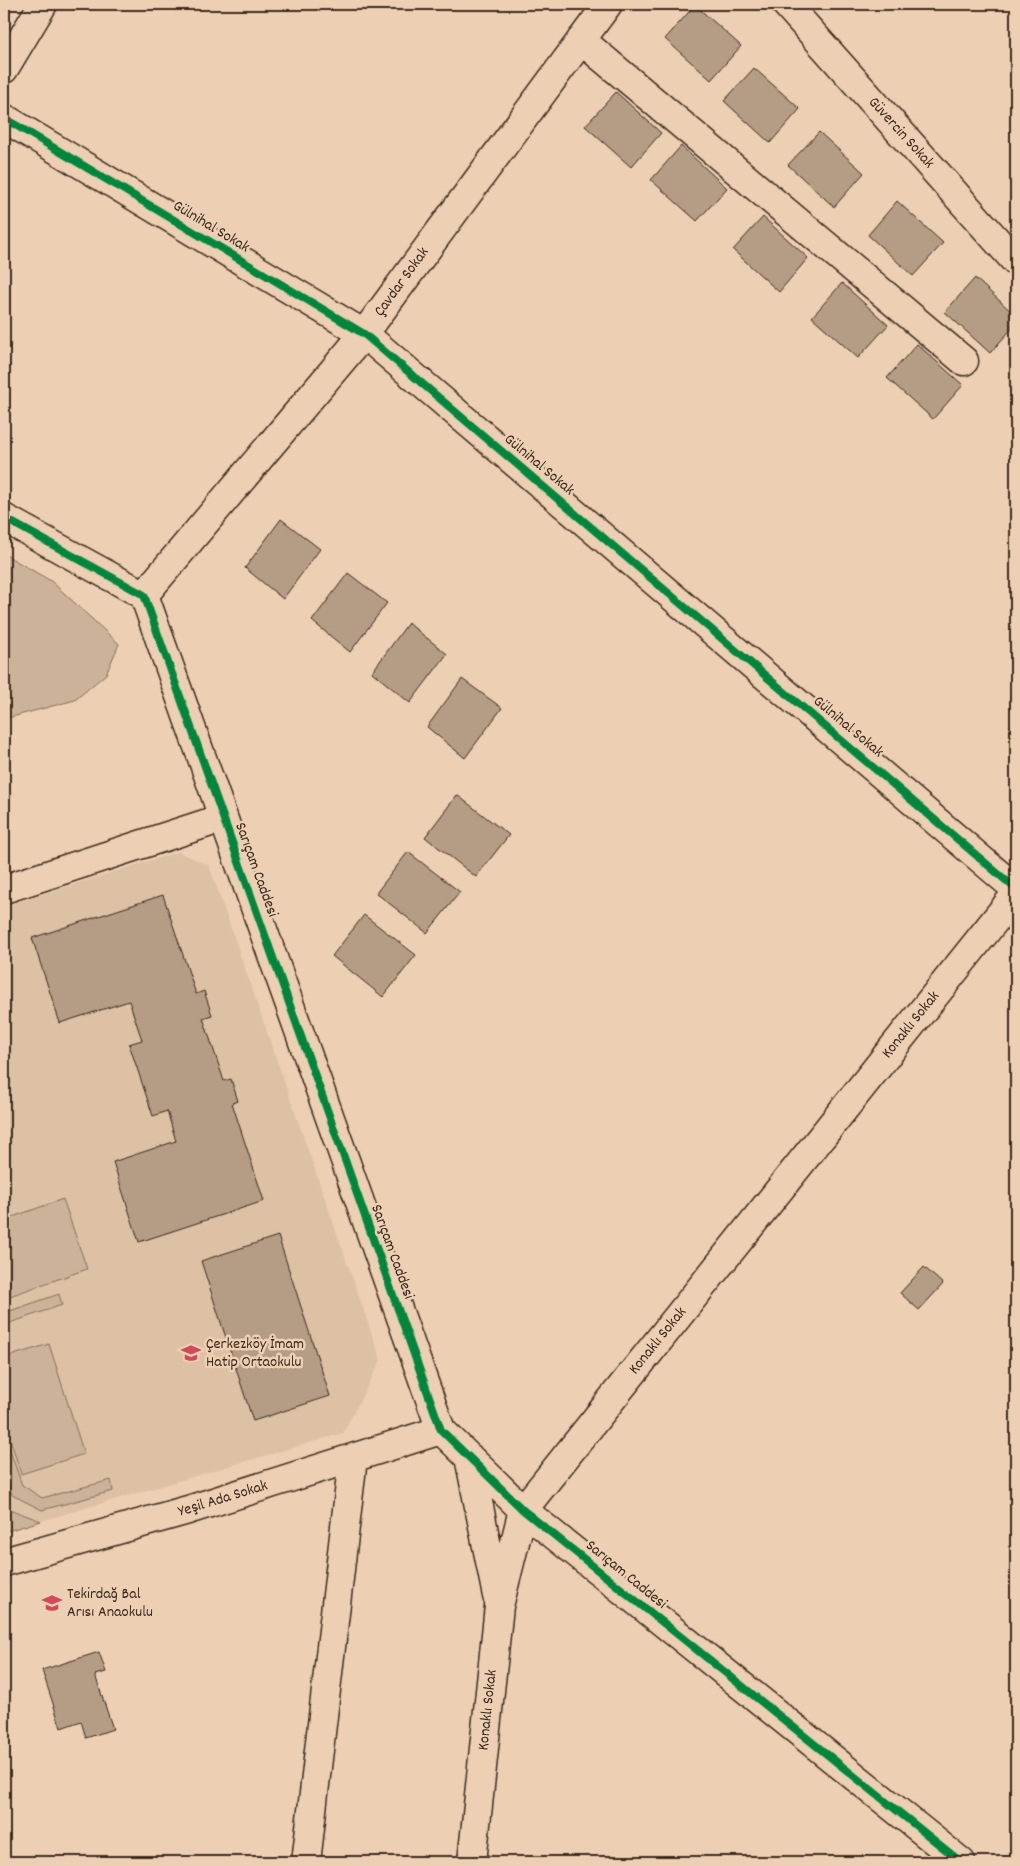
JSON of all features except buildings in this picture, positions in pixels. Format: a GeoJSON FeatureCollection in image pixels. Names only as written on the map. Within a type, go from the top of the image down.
{"type":"FeatureCollection","features":[{"type":"Feature","properties":{"kind":"street"},"geometry":{"type":"LineString","coordinates":[[4,69],[43,4]]}},
{"type":"Feature","properties":{"kind":"street","name":"Çavdar Sokak"},"geometry":{"type":"LineString","coordinates":[[144,595],[364,334],[608,4]]}},
{"type":"Feature","properties":{"kind":"street","name":"Güvercin Sokak"},"geometry":{"type":"LineString","coordinates":[[786,4],[1016,262]]}},
{"type":"Feature","properties":{"kind":"street"},"geometry":{"type":"LineString","coordinates":[[581,40],[964,361]]}},
{"type":"Feature","properties":{"kind":"street","name":"Gülnihal Sokak"},"geometry":{"type":"LineString","coordinates":[[4,118],[364,334],[1016,889]]}},
{"type":"Feature","properties":{"kind":"street"},"geometry":{"type":"LineString","coordinates":[[4,518],[144,595]]}},
{"type":"Feature","properties":{"kind":"street","name":"Sarıçam Caddesi"},"geometry":{"type":"LineString","coordinates":[[144,595],[441,1430],[523,1510],[961,1862]]}},
{"type":"Feature","properties":{"kind":"street"},"geometry":{"type":"LineString","coordinates":[[4,889],[223,818]]}},
{"type":"Feature","properties":{"kind":"street","name":"Konaklı Sokak"},"geometry":{"type":"LineString","coordinates":[[472,1862],[499,1606],[523,1510],[1016,894]]}},
{"type":"Feature","properties":{"kind":"street","name":"Yeşil Ada Sokak"},"geometry":{"type":"LineString","coordinates":[[4,1562],[188,1510],[441,1430]]}},
{"type":"Feature","properties":{"kind":"street"},"geometry":{"type":"LineString","coordinates":[[306,1862],[353,1458]]}},
{"type":"Feature","properties":{"kind":"street"},"geometry":{"type":"LineString","coordinates":[[469,1458],[499,1606]]}},
{"type":"Feature","properties":{"kind":"shaded area"},"geometry":{"type":"Polygon","coordinates":[[[4,554],[51,581],[119,644],[106,674],[75,700],[4,719],[4,554]]]}},
{"type":"Feature","properties":{"kind":"shaded area"},"geometry":{"type":"Polygon","coordinates":[[[178,852],[209,865],[381,1360],[343,1433],[41,1521],[4,1507],[4,906],[178,852]]]}},
{"type":"Feature","properties":{"kind":"shaded area"},"geometry":{"type":"Polygon","coordinates":[[[63,1199],[87,1269],[4,1298],[4,1220],[63,1199]]]}},
{"type":"Feature","properties":{"kind":"shaded area"},"geometry":{"type":"Polygon","coordinates":[[[59,1294],[62,1305],[4,1325],[4,1313],[59,1294]]]}},
{"type":"Feature","properties":{"kind":"shaded area"},"geometry":{"type":"Polygon","coordinates":[[[49,1344],[84,1454],[21,1474],[4,1420],[4,1358],[49,1344]]]}},
{"type":"Feature","properties":{"kind":"shaded area"},"geometry":{"type":"Polygon","coordinates":[[[4,1433],[22,1485],[42,1498],[111,1480],[113,1491],[42,1510],[12,1495],[4,1472],[4,1433]]]}},
{"type":"Feature","properties":{"kind":"shaded area"},"geometry":{"type":"Polygon","coordinates":[[[4,1507],[41,1521],[4,1532],[4,1507]]]}},
{"type":"Feature","properties":{"kind":"cycle path"},"geometry":{"type":"LineString","coordinates":[[4,118],[364,334],[1016,889]]}},
{"type":"Feature","properties":{"kind":"cycle path"},"geometry":{"type":"LineString","coordinates":[[4,518],[144,595],[441,1430],[523,1510],[961,1862]]}},
{"type":"Feature","properties":{"kind":"place","name":"Çerkezköy İmam Hatip Ortaokulu"},"geometry":{"type":"Point","coordinates":[191,1353]}},
{"type":"Feature","properties":{"kind":"place","name":"Tekirdağ Bal Arısı Anaokulu"},"geometry":{"type":"Point","coordinates":[52,1603]}}]}
